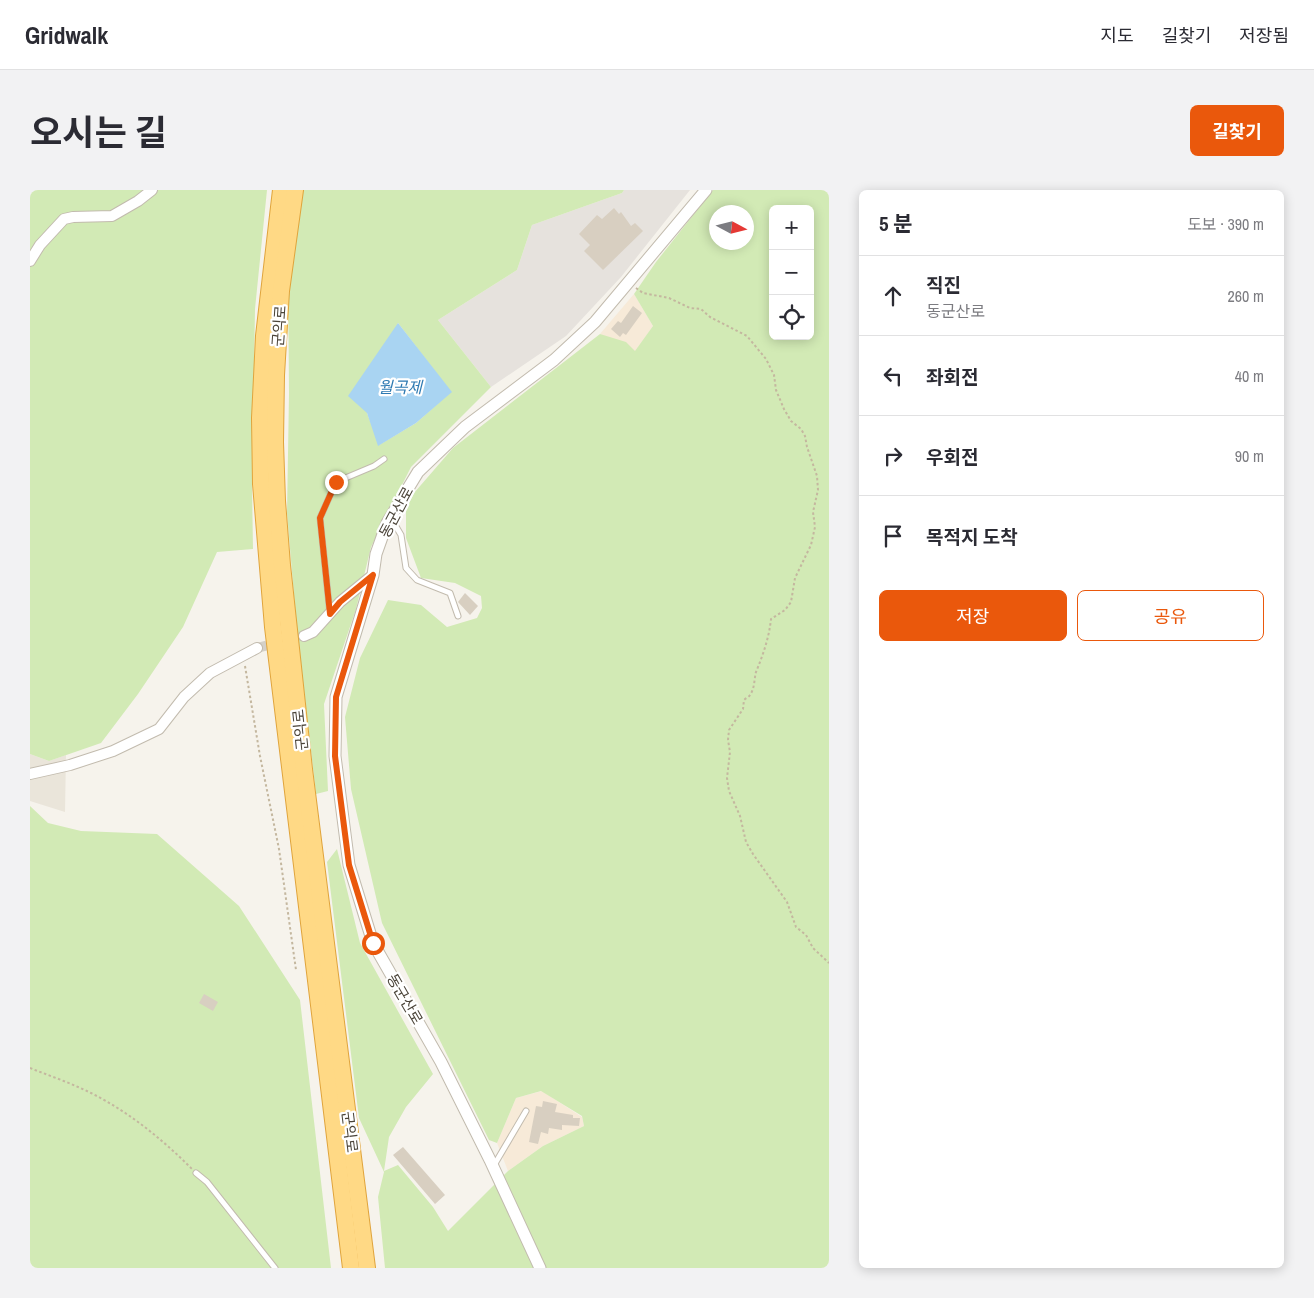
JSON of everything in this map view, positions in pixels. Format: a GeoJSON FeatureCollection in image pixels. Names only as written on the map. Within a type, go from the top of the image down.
{"type":"FeatureCollection","features":[{"type":"Feature","properties":{"kind":"highway","name":"군익로"},"geometry":{"type":"LineString","coordinates":[[281,190],[264,336],[260,418],[261,484],[272,627],[351,1268]]}},
{"type":"Feature","properties":{"kind":"highway","name":"군익로"},"geometry":{"type":"LineString","coordinates":[[295,190],[282,291],[276,375],[275,442],[277,500],[304,770],[367,1268]]}},
{"type":"Feature","properties":{"kind":"street"},"geometry":{"type":"LineString","coordinates":[[30,261],[40,245],[64,219],[112,216],[138,202],[152,190]]}},
{"type":"Feature","properties":{"kind":"street","name":"동군산로"},"geometry":{"type":"LineString","coordinates":[[540,1268],[441,1062],[373,943],[349,865],[335,756],[336,697],[373,575],[376,554],[390,518],[418,472],[464,427],[554,360],[595,322],[706,190]]}},
{"type":"Feature","properties":{"kind":"street"},"geometry":{"type":"LineString","coordinates":[[304,636],[314,632],[340,602],[373,575]]}},
{"type":"Feature","properties":{"kind":"street"},"geometry":{"type":"LineString","coordinates":[[30,774],[70,765],[113,752],[158,729],[184,697],[210,673],[257,648]]}},
{"type":"Feature","properties":{"kind":"lane"},"geometry":{"type":"LineString","coordinates":[[330,614],[320,518],[336,482],[374,466],[384,459]]}},
{"type":"Feature","properties":{"kind":"lane"},"geometry":{"type":"LineString","coordinates":[[390,518],[401,535],[406,568],[416,580],[450,593],[458,616]]}},
{"type":"Feature","properties":{"kind":"lane"},"geometry":{"type":"LineString","coordinates":[[493,1167],[526,1111]]}},
{"type":"Feature","properties":{"kind":"lane"},"geometry":{"type":"LineString","coordinates":[[196,1173],[207,1182],[275,1268]]}},
{"type":"Feature","properties":{"kind":"path"},"geometry":{"type":"LineString","coordinates":[[629,281],[643,293],[669,298],[690,308],[701,309],[710,317],[747,336],[752,341],[766,359],[774,375],[776,390],[784,409],[791,421],[801,429],[805,436],[817,476],[818,490],[813,512],[815,527],[811,545],[795,578],[791,602],[785,610],[771,619],[769,636],[764,646],[755,683],[750,695],[744,700],[743,709],[729,730],[730,752],[727,778],[729,791],[740,816],[746,842],[787,902],[796,927],[806,935],[813,948],[829,963]]}},
{"type":"Feature","properties":{"kind":"path"},"geometry":{"type":"LineString","coordinates":[[243,656],[278,849],[296,970]]}},
{"type":"Feature","properties":{"kind":"path"},"geometry":{"type":"LineString","coordinates":[[30,1068],[91,1093],[137,1121],[170,1148],[196,1173]]}},
{"type":"Feature","properties":{"kind":"shaded area"},"geometry":{"type":"Polygon","coordinates":[[[624,190],[690,190],[621,277],[566,336],[491,387],[438,320],[517,270],[532,225],[622,193],[624,190]]]}},
{"type":"Feature","properties":{"kind":"shaded area"},"geometry":{"type":"Polygon","coordinates":[[[634,294],[653,326],[635,352],[600,334],[634,294]]]}},
{"type":"Feature","properties":{"kind":"shaded area"},"geometry":{"type":"Polygon","coordinates":[[[30,754],[49,761],[66,755],[65,812],[30,801],[30,754]]]}},
{"type":"Feature","properties":{"kind":"shaded area"},"geometry":{"type":"Polygon","coordinates":[[[542,1091],[582,1117],[584,1126],[543,1146],[508,1171],[497,1143],[516,1098],[542,1091]]]}},
{"type":"Feature","properties":{"kind":"green space"},"geometry":{"type":"Polygon","coordinates":[[[30,190],[267,190],[255,309],[252,486],[253,549],[217,552],[183,627],[138,694],[101,743],[49,761],[30,754],[30,190]]]}},
{"type":"Feature","properties":{"kind":"green space"},"geometry":{"type":"Polygon","coordinates":[[[303,190],[624,190],[622,193],[532,225],[517,270],[438,320],[491,387],[411,467],[371,547],[356,609],[324,704],[328,791],[316,794],[297,631],[287,513],[289,394],[288,264],[303,190]],[[398,323],[367,413],[379,445],[416,423],[451,392],[398,323]]]}},
{"type":"Feature","properties":{"kind":"green space"},"geometry":{"type":"Polygon","coordinates":[[[713,190],[829,190],[829,1268],[385,1268],[378,1197],[384,1172],[359,1118],[327,862],[337,849],[360,943],[433,1074],[406,1107],[389,1137],[384,1171],[398,1165],[433,1207],[448,1231],[508,1171],[543,1146],[584,1126],[582,1116],[541,1091],[516,1098],[497,1143],[489,1140],[382,923],[351,789],[345,717],[360,658],[388,600],[421,605],[447,627],[477,618],[482,608],[481,596],[455,583],[421,578],[406,538],[406,509],[414,493],[453,448],[600,334],[626,342],[635,351],[653,326],[634,294],[656,262],[713,190]]]}},
{"type":"Feature","properties":{"kind":"green space"},"geometry":{"type":"Polygon","coordinates":[[[30,806],[48,823],[81,831],[157,834],[239,906],[300,1000],[331,1268],[30,1268],[30,806]]]}},
{"type":"Feature","properties":{"kind":"water","name":"월곡제"},"geometry":{"type":"Polygon","coordinates":[[[398,323],[452,392],[416,423],[378,446],[367,413],[348,396],[398,323]]]}},
{"type":"Feature","properties":{"kind":"building"},"geometry":{"type":"Polygon","coordinates":[[[614,208],[619,214],[621,212],[631,226],[635,223],[643,231],[603,270],[584,251],[590,245],[579,234],[597,215],[602,219],[614,208]]]}},
{"type":"Feature","properties":{"kind":"building"},"geometry":{"type":"Polygon","coordinates":[[[633,306],[642,313],[626,335],[623,333],[620,337],[611,329],[618,321],[621,323],[633,306]]]}},
{"type":"Feature","properties":{"kind":"building"},"geometry":{"type":"Polygon","coordinates":[[[465,593],[478,606],[470,615],[458,602],[465,593]]]}},
{"type":"Feature","properties":{"kind":"building"},"geometry":{"type":"Polygon","coordinates":[[[204,994],[218,1002],[213,1011],[199,1003],[204,994]]]}},
{"type":"Feature","properties":{"kind":"building"},"geometry":{"type":"Polygon","coordinates":[[[543,1101],[557,1104],[555,1112],[573,1115],[573,1118],[580,1118],[579,1126],[562,1125],[562,1130],[549,1128],[548,1134],[541,1132],[538,1144],[529,1142],[536,1106],[542,1107],[543,1101]]]}},
{"type":"Feature","properties":{"kind":"building"},"geometry":{"type":"Polygon","coordinates":[[[403,1147],[445,1195],[435,1204],[393,1155],[403,1147]]]}},
{"type":"Feature","properties":{"kind":"tunnel"},"geometry":{"type":"LineString","coordinates":[[257,648],[304,636]]}},
{"type":"Feature","properties":{"kind":"route"},"geometry":{"type":"LineString","coordinates":[[336,482],[320,518],[330,614],[340,602],[373,575],[336,697],[335,756],[349,865],[373,943]]}}]}
